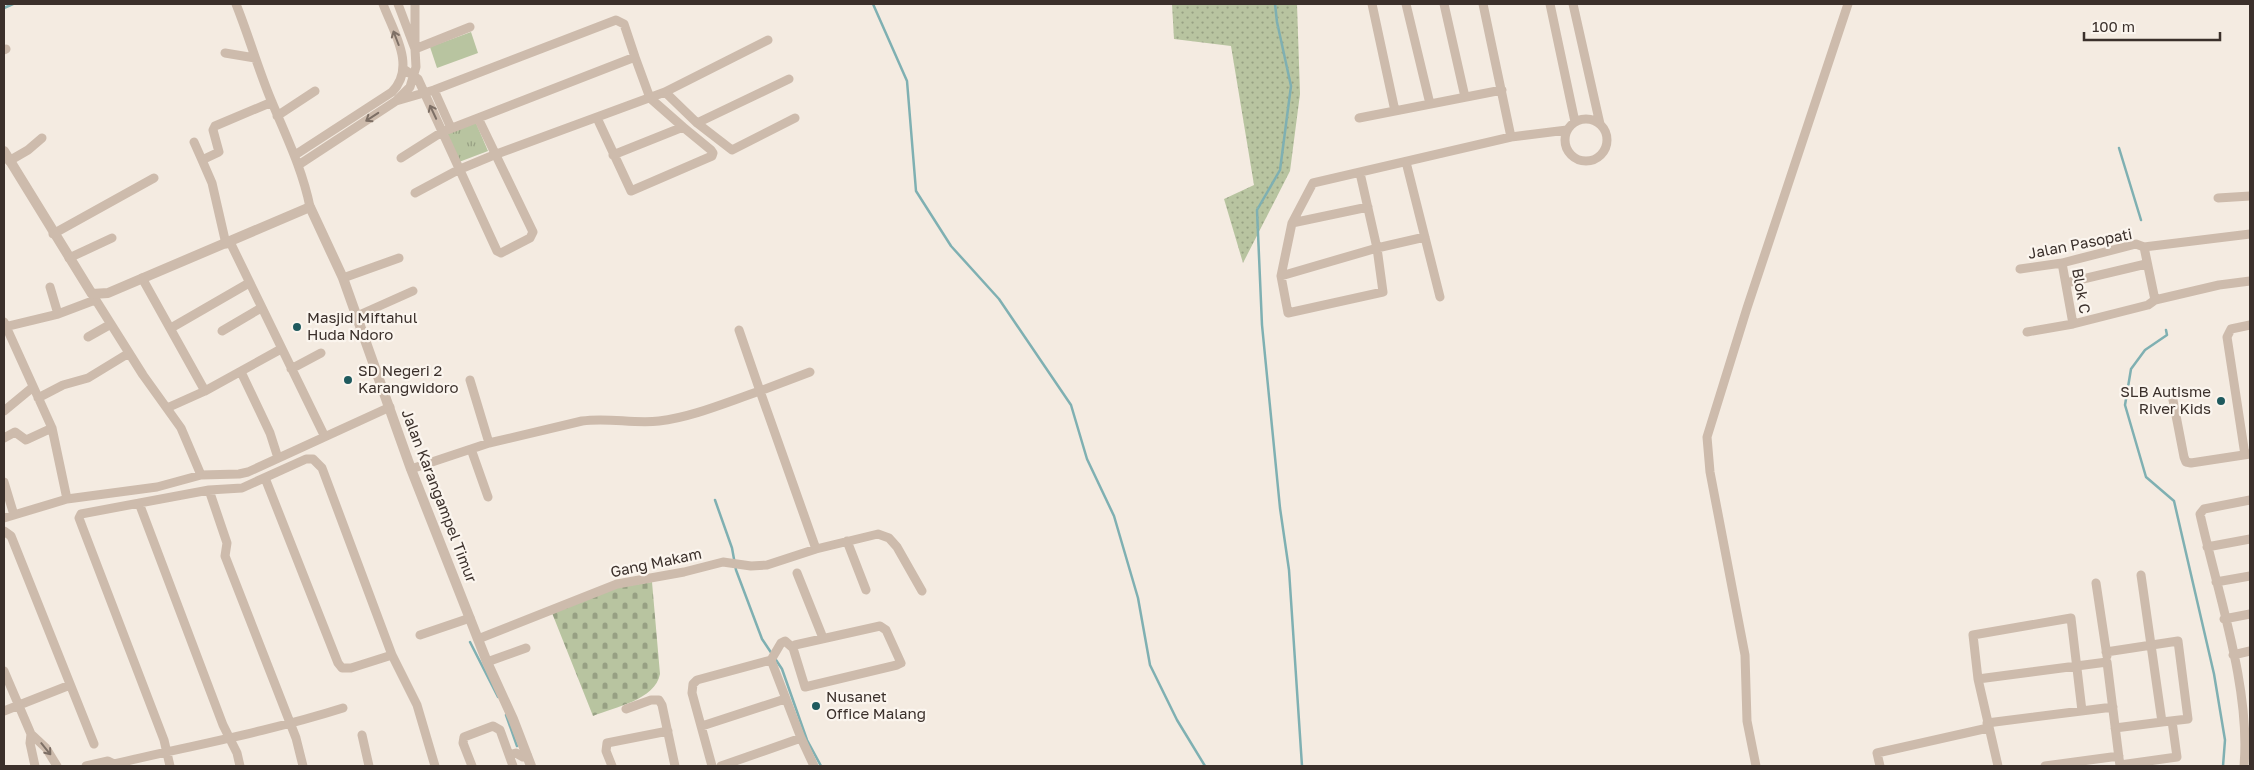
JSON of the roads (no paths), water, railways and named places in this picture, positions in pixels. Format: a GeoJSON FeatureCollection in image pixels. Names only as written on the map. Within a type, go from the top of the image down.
{"type":"FeatureCollection","features":[{"type":"Feature","properties":{"kind":"street","name":"Jalan Karangampel Timur"},"geometry":{"type":"LineString","coordinates":[[236,4],[277,116],[300,164],[310,207],[343,278],[411,469],[487,662],[513,719],[525,756],[531,766]]}},
{"type":"Feature","properties":{"kind":"street"},"geometry":{"type":"LineString","coordinates":[[295,155],[392,92],[401,82],[405,70],[402,53],[382,4]]}},
{"type":"Feature","properties":{"kind":"street"},"geometry":{"type":"LineString","coordinates":[[398,4],[415,49]]}},
{"type":"Feature","properties":{"kind":"street"},"geometry":{"type":"LineString","coordinates":[[300,164],[396,101],[410,86],[414,75],[415,4]]}},
{"type":"Feature","properties":{"kind":"street"},"geometry":{"type":"LineString","coordinates":[[1372,4],[1395,111]]}},
{"type":"Feature","properties":{"kind":"street"},"geometry":{"type":"LineString","coordinates":[[1406,4],[1430,104]]}},
{"type":"Feature","properties":{"kind":"street"},"geometry":{"type":"LineString","coordinates":[[1444,4],[1465,97]]}},
{"type":"Feature","properties":{"kind":"street"},"geometry":{"type":"LineString","coordinates":[[1483,4],[1511,137]]}},
{"type":"Feature","properties":{"kind":"street"},"geometry":{"type":"LineString","coordinates":[[1550,4],[1575,122]]}},
{"type":"Feature","properties":{"kind":"street"},"geometry":{"type":"LineString","coordinates":[[1573,4],[1600,124],[1606,134],[1606,147],[1599,156],[1590,161],[1577,160],[1568,153],[1564,140],[1567,130],[1575,122],[1588,119],[1600,124]]}},
{"type":"Feature","properties":{"kind":"street"},"geometry":{"type":"LineString","coordinates":[[1756,766],[1747,721],[1745,655],[1710,472],[1707,437],[1747,308],[1848,4]]}},
{"type":"Feature","properties":{"kind":"street"},"geometry":{"type":"LineString","coordinates":[[396,101],[429,92],[616,20],[624,24],[650,98],[713,153],[712,156],[634,191],[629,190],[597,118]]}},
{"type":"Feature","properties":{"kind":"street"},"geometry":{"type":"LineString","coordinates":[[415,49],[470,27]]}},
{"type":"Feature","properties":{"kind":"street"},"geometry":{"type":"LineString","coordinates":[[415,193],[458,170],[494,155],[665,92],[768,40]]}},
{"type":"Feature","properties":{"kind":"street"},"geometry":{"type":"LineString","coordinates":[[224,53],[255,58]]}},
{"type":"Feature","properties":{"kind":"street"},"geometry":{"type":"LineString","coordinates":[[401,158],[447,130],[635,57]]}},
{"type":"Feature","properties":{"kind":"street"},"geometry":{"type":"LineString","coordinates":[[405,70],[414,75],[429,92],[447,130],[458,170],[497,251],[504,253],[530,238],[533,232],[494,155],[478,118]]}},
{"type":"Feature","properties":{"kind":"street"},"geometry":{"type":"LineString","coordinates":[[697,123],[789,79]]}},
{"type":"Feature","properties":{"kind":"street"},"geometry":{"type":"LineString","coordinates":[[1359,118],[1502,90]]}},
{"type":"Feature","properties":{"kind":"street"},"geometry":{"type":"LineString","coordinates":[[277,116],[315,91]]}},
{"type":"Feature","properties":{"kind":"street"},"geometry":{"type":"LineString","coordinates":[[665,92],[697,123],[732,150],[794,118]]}},
{"type":"Feature","properties":{"kind":"street"},"geometry":{"type":"LineString","coordinates":[[202,160],[219,152],[213,130],[215,126],[272,102]]}},
{"type":"Feature","properties":{"kind":"street"},"geometry":{"type":"LineString","coordinates":[[613,155],[683,127]]}},
{"type":"Feature","properties":{"kind":"street"},"geometry":{"type":"LineString","coordinates":[[1360,173],[1377,248],[1383,292],[1288,313],[1280,276],[1292,223],[1313,183],[1511,137],[1567,130]]}},
{"type":"Feature","properties":{"kind":"street"},"geometry":{"type":"LineString","coordinates":[[42,138],[28,150],[6,156],[129,353],[167,408],[189,444],[201,475]]}},
{"type":"Feature","properties":{"kind":"street"},"geometry":{"type":"LineString","coordinates":[[194,142],[212,184],[228,243],[324,435]]}},
{"type":"Feature","properties":{"kind":"street"},"geometry":{"type":"LineString","coordinates":[[1406,162],[1440,297]]}},
{"type":"Feature","properties":{"kind":"street"},"geometry":{"type":"LineString","coordinates":[[53,234],[154,178]]}},
{"type":"Feature","properties":{"kind":"street"},"geometry":{"type":"LineString","coordinates":[[2218,198],[2250,196]]}},
{"type":"Feature","properties":{"kind":"street"},"geometry":{"type":"LineString","coordinates":[[67,499],[52,428],[5,325],[58,314],[94,297],[108,293],[228,243],[310,207]]}},
{"type":"Feature","properties":{"kind":"street"},"geometry":{"type":"LineString","coordinates":[[1292,223],[1368,207]]}},
{"type":"Feature","properties":{"kind":"street","name":"Jalan Pasopati"},"geometry":{"type":"LineString","coordinates":[[2020,269],[2062,263],[2136,244],[2144,247],[2250,234]]}},
{"type":"Feature","properties":{"kind":"street"},"geometry":{"type":"LineString","coordinates":[[1280,276],[1425,236]]}},
{"type":"Feature","properties":{"kind":"street"},"geometry":{"type":"LineString","coordinates":[[69,258],[112,238]]}},
{"type":"Feature","properties":{"kind":"street"},"geometry":{"type":"LineString","coordinates":[[2144,247],[2155,300]]}},
{"type":"Feature","properties":{"kind":"street"},"geometry":{"type":"LineString","coordinates":[[343,278],[399,258]]}},
{"type":"Feature","properties":{"kind":"street","name":"Blok C"},"geometry":{"type":"LineString","coordinates":[[2062,263],[2074,324]]}},
{"type":"Feature","properties":{"kind":"street"},"geometry":{"type":"LineString","coordinates":[[2066,283],[2146,264]]}},
{"type":"Feature","properties":{"kind":"street"},"geometry":{"type":"LineString","coordinates":[[142,278],[206,391]]}},
{"type":"Feature","properties":{"kind":"street"},"geometry":{"type":"LineString","coordinates":[[2027,332],[2074,324],[2148,305],[2155,300],[2250,281]]}},
{"type":"Feature","properties":{"kind":"street"},"geometry":{"type":"LineString","coordinates":[[171,328],[249,283]]}},
{"type":"Feature","properties":{"kind":"street"},"geometry":{"type":"LineString","coordinates":[[50,287],[58,314]]}},
{"type":"Feature","properties":{"kind":"street"},"geometry":{"type":"LineString","coordinates":[[357,316],[413,291]]}},
{"type":"Feature","properties":{"kind":"street"},"geometry":{"type":"LineString","coordinates":[[222,331],[261,308]]}},
{"type":"Feature","properties":{"kind":"street"},"geometry":{"type":"LineString","coordinates":[[88,337],[111,324]]}},
{"type":"Feature","properties":{"kind":"street"},"geometry":{"type":"LineString","coordinates":[[2173,400],[2186,462],[2191,464],[2248,454],[2227,337],[2231,329],[2250,325]]}},
{"type":"Feature","properties":{"kind":"street"},"geometry":{"type":"LineString","coordinates":[[739,330],[816,548]]}},
{"type":"Feature","properties":{"kind":"street"},"geometry":{"type":"LineString","coordinates":[[167,408],[206,391],[281,349]]}},
{"type":"Feature","properties":{"kind":"street"},"geometry":{"type":"LineString","coordinates":[[38,398],[64,385],[88,378],[129,353]]}},
{"type":"Feature","properties":{"kind":"street"},"geometry":{"type":"LineString","coordinates":[[291,368],[321,353]]}},
{"type":"Feature","properties":{"kind":"street"},"geometry":{"type":"LineString","coordinates":[[241,372],[270,433],[278,458]]}},
{"type":"Feature","properties":{"kind":"street"},"geometry":{"type":"LineString","coordinates":[[411,469],[489,443],[597,419],[648,422],[667,420],[760,392],[810,372]]}},
{"type":"Feature","properties":{"kind":"street"},"geometry":{"type":"LineString","coordinates":[[470,380],[489,443]]}},
{"type":"Feature","properties":{"kind":"street"},"geometry":{"type":"LineString","coordinates":[[4,408],[33,387]]}},
{"type":"Feature","properties":{"kind":"street"},"geometry":{"type":"LineString","coordinates":[[4,518],[67,499],[157,487],[201,475],[239,474],[390,407]]}},
{"type":"Feature","properties":{"kind":"street"},"geometry":{"type":"LineString","coordinates":[[4,438],[15,432],[26,440],[52,428]]}},
{"type":"Feature","properties":{"kind":"street"},"geometry":{"type":"LineString","coordinates":[[471,449],[488,497]]}},
{"type":"Feature","properties":{"kind":"street"},"geometry":{"type":"LineString","coordinates":[[170,766],[167,751],[79,518],[85,512],[209,490],[242,488],[306,459],[318,462],[392,655],[418,705],[434,766]]}},
{"type":"Feature","properties":{"kind":"street"},"geometry":{"type":"LineString","coordinates":[[265,478],[338,663],[342,668],[351,668],[392,655]]}},
{"type":"Feature","properties":{"kind":"street"},"geometry":{"type":"LineString","coordinates":[[4,482],[14,515]]}},
{"type":"Feature","properties":{"kind":"street"},"geometry":{"type":"LineString","coordinates":[[209,490],[227,544],[225,556],[296,738],[303,766]]}},
{"type":"Feature","properties":{"kind":"street"},"geometry":{"type":"LineString","coordinates":[[2246,764],[2247,726],[2233,654],[2200,514],[2201,511],[2250,500]]}},
{"type":"Feature","properties":{"kind":"street"},"geometry":{"type":"LineString","coordinates":[[139,503],[240,766]]}},
{"type":"Feature","properties":{"kind":"street"},"geometry":{"type":"LineString","coordinates":[[4,531],[11,536],[94,744]]}},
{"type":"Feature","properties":{"kind":"street","name":"Gang Makam"},"geometry":{"type":"LineString","coordinates":[[478,639],[571,604],[604,588],[723,562],[767,565],[816,548],[878,534],[889,538],[897,547],[922,591]]}},
{"type":"Feature","properties":{"kind":"street"},"geometry":{"type":"LineString","coordinates":[[2207,547],[2250,539]]}},
{"type":"Feature","properties":{"kind":"street"},"geometry":{"type":"LineString","coordinates":[[847,541],[866,590]]}},
{"type":"Feature","properties":{"kind":"street"},"geometry":{"type":"LineString","coordinates":[[797,574],[823,638]]}},
{"type":"Feature","properties":{"kind":"street"},"geometry":{"type":"LineString","coordinates":[[2141,575],[2162,722]]}},
{"type":"Feature","properties":{"kind":"street"},"geometry":{"type":"LineString","coordinates":[[2216,582],[2250,576]]}},
{"type":"Feature","properties":{"kind":"street"},"geometry":{"type":"LineString","coordinates":[[2096,583],[2119,762]]}},
{"type":"Feature","properties":{"kind":"street"},"geometry":{"type":"LineString","coordinates":[[2224,619],[2250,614]]}},
{"type":"Feature","properties":{"kind":"street"},"geometry":{"type":"LineString","coordinates":[[420,635],[470,618]]}},
{"type":"Feature","properties":{"kind":"street"},"geometry":{"type":"LineString","coordinates":[[1998,766],[1987,726],[1978,679],[1973,635],[2071,618],[2082,711]]}},
{"type":"Feature","properties":{"kind":"street"},"geometry":{"type":"LineString","coordinates":[[712,766],[692,693],[693,684],[697,680],[773,657],[781,643],[785,641],[789,642],[793,648],[805,687],[897,666],[901,663],[886,630],[880,626],[795,645],[793,648]]}},
{"type":"Feature","properties":{"kind":"street"},"geometry":{"type":"LineString","coordinates":[[1978,679],[2078,666],[2150,645],[2178,642],[2188,719],[2115,728]]}},
{"type":"Feature","properties":{"kind":"street"},"geometry":{"type":"LineString","coordinates":[[487,662],[526,648]]}},
{"type":"Feature","properties":{"kind":"street"},"geometry":{"type":"LineString","coordinates":[[2233,654],[2250,651]]}},
{"type":"Feature","properties":{"kind":"street"},"geometry":{"type":"LineString","coordinates":[[773,657],[785,699],[814,766]]}},
{"type":"Feature","properties":{"kind":"street"},"geometry":{"type":"LineString","coordinates":[[4,671],[31,734],[46,748],[57,766]]}},
{"type":"Feature","properties":{"kind":"street"},"geometry":{"type":"LineString","coordinates":[[4,711],[70,685]]}},
{"type":"Feature","properties":{"kind":"street"},"geometry":{"type":"LineString","coordinates":[[2240,689],[2250,688]]}},
{"type":"Feature","properties":{"kind":"street"},"geometry":{"type":"LineString","coordinates":[[702,726],[785,699]]}},
{"type":"Feature","properties":{"kind":"street"},"geometry":{"type":"LineString","coordinates":[[626,709],[651,700],[659,700],[662,705],[676,766]]}},
{"type":"Feature","properties":{"kind":"street"},"geometry":{"type":"LineString","coordinates":[[1880,766],[1877,753],[1987,726],[2113,707]]}},
{"type":"Feature","properties":{"kind":"street"},"geometry":{"type":"LineString","coordinates":[[86,766],[108,762],[113,765],[167,751],[230,739],[290,725],[343,708]]}},
{"type":"Feature","properties":{"kind":"street"},"geometry":{"type":"LineString","coordinates":[[2045,766],[2177,757],[2172,721]]}},
{"type":"Feature","properties":{"kind":"street"},"geometry":{"type":"LineString","coordinates":[[472,766],[463,743],[464,737],[493,726],[500,730],[509,755],[513,766],[520,763],[525,756],[516,753],[509,755]]}},
{"type":"Feature","properties":{"kind":"street"},"geometry":{"type":"LineString","coordinates":[[612,766],[606,751],[607,744],[668,731]]}},
{"type":"Feature","properties":{"kind":"street"},"geometry":{"type":"LineString","coordinates":[[31,734],[30,743],[35,766]]}},
{"type":"Feature","properties":{"kind":"street"},"geometry":{"type":"LineString","coordinates":[[362,735],[369,766]]}},
{"type":"Feature","properties":{"kind":"street"},"geometry":{"type":"LineString","coordinates":[[721,766],[801,738]]}},
{"type":"Feature","properties":{"kind":"waterway"},"geometry":{"type":"LineString","coordinates":[[4,8],[13,4]]}},
{"type":"Feature","properties":{"kind":"waterway"},"geometry":{"type":"LineString","coordinates":[[873,4],[907,81],[916,191],[951,246],[999,299],[1071,405],[1087,459],[1114,516],[1138,598],[1150,665],[1177,720],[1205,766]]}},
{"type":"Feature","properties":{"kind":"waterway"},"geometry":{"type":"LineString","coordinates":[[1275,4],[1291,86],[1280,170],[1257,210],[1262,325],[1280,508],[1289,570],[1302,766]]}},
{"type":"Feature","properties":{"kind":"waterway"},"geometry":{"type":"LineString","coordinates":[[2119,148],[2141,220]]}},
{"type":"Feature","properties":{"kind":"waterway"},"geometry":{"type":"LineString","coordinates":[[2166,330],[2167,335],[2145,350],[2131,369],[2125,405],[2146,477],[2174,501],[2214,674],[2225,740],[2223,766]]}},
{"type":"Feature","properties":{"kind":"waterway"},"geometry":{"type":"LineString","coordinates":[[715,500],[732,548],[736,570],[762,639],[782,669],[807,740],[821,766]]}},
{"type":"Feature","properties":{"kind":"waterway"},"geometry":{"type":"LineString","coordinates":[[470,642],[498,697]]}},
{"type":"Feature","properties":{"kind":"waterway"},"geometry":{"type":"LineString","coordinates":[[506,715],[517,746]]}},
{"type":"Feature","properties":{"kind":"place","name":"Masjid Miftahul Huda Ndoro"},"geometry":{"type":"Point","coordinates":[297,327]}},
{"type":"Feature","properties":{"kind":"place","name":"SD Negeri 2 Karangwidoro"},"geometry":{"type":"Point","coordinates":[348,380]}},
{"type":"Feature","properties":{"kind":"place","name":"SLB Autisme River Kids"},"geometry":{"type":"Point","coordinates":[2221,401]}},
{"type":"Feature","properties":{"kind":"place","name":"Nusanet Office Malang"},"geometry":{"type":"Point","coordinates":[816,706]}}]}
